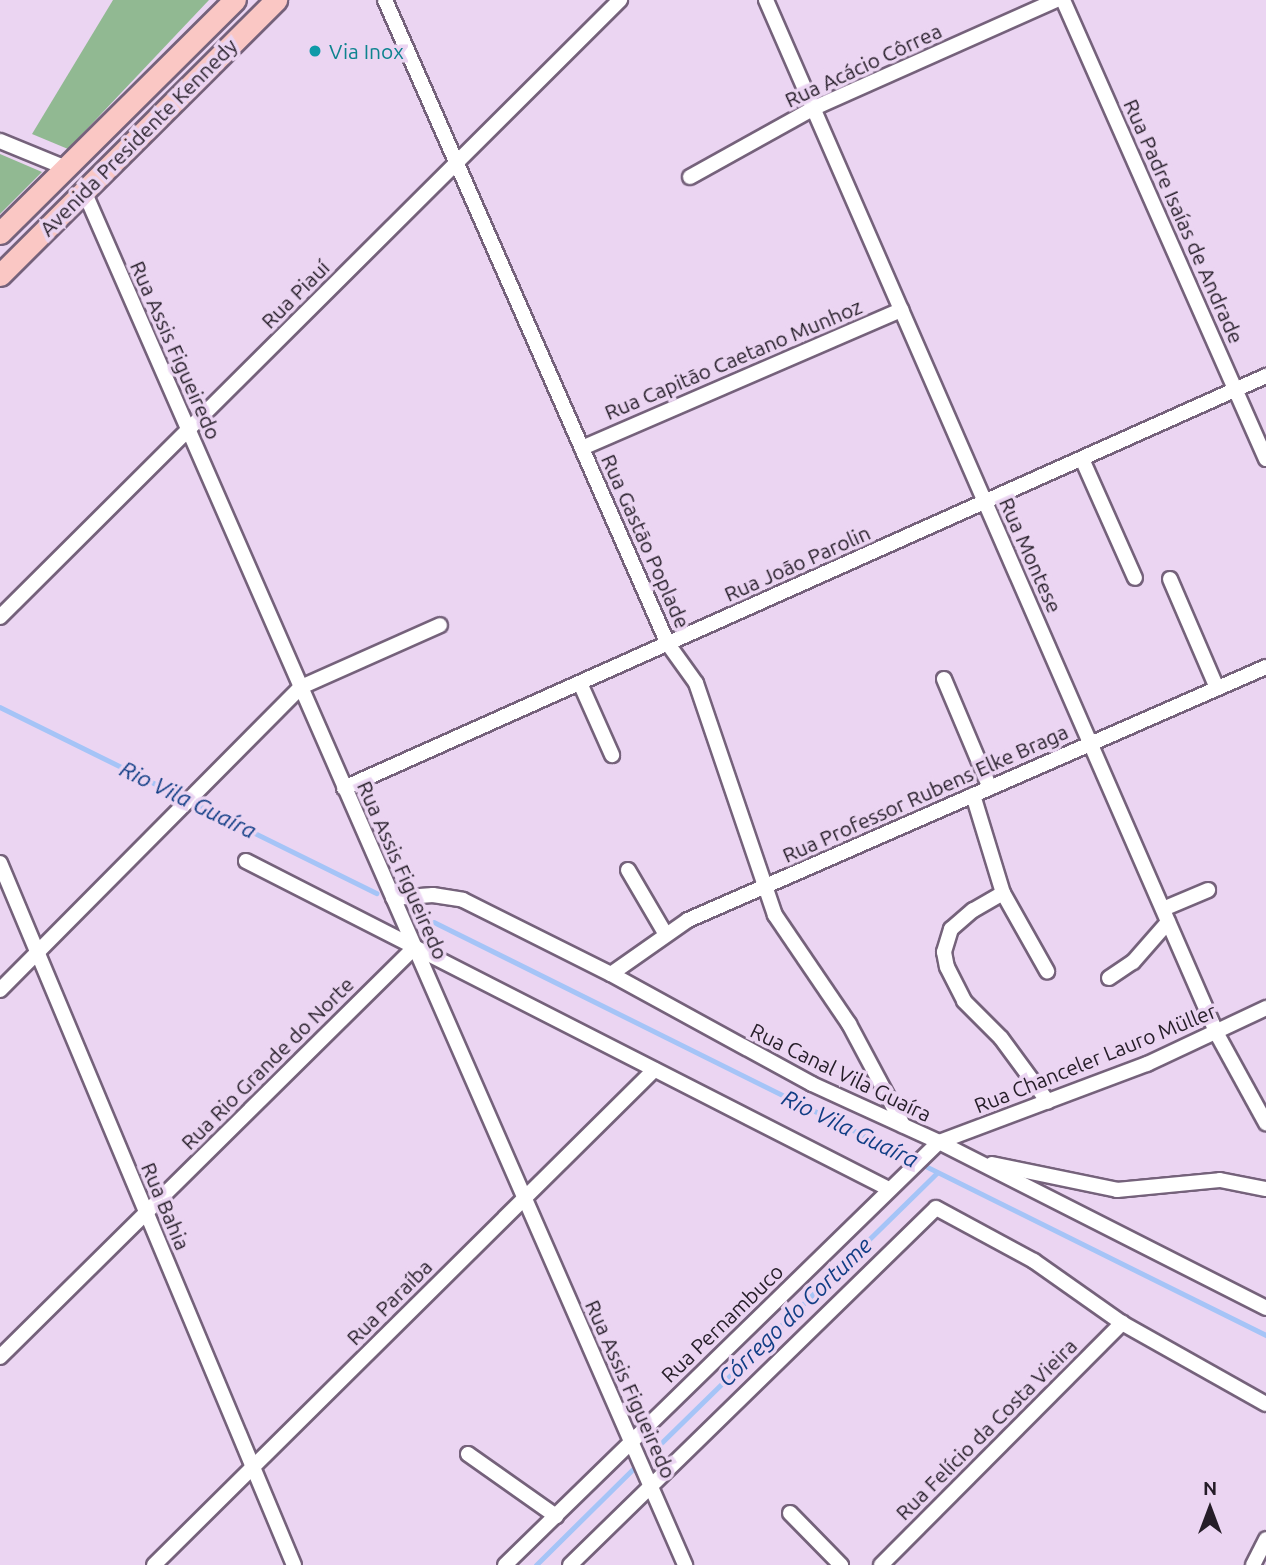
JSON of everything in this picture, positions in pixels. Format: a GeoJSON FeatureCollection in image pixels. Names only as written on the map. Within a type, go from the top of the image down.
{"type":"FeatureCollection","features":[{"type":"Feature","properties":{"kind":"main road","name":"Avenida Presidente Kennedy"},"geometry":{"type":"LineString","coordinates":[[0,233],[235,0]]}},
{"type":"Feature","properties":{"kind":"main road","name":"Avenida Presidente Kennedy"},"geometry":{"type":"LineString","coordinates":[[0,275],[276,0]]}},
{"type":"Feature","properties":{"kind":"street","name":"Rua Gastão Poplade"},"geometry":{"type":"LineString","coordinates":[[385,0],[668,644],[687,667],[709,715],[764,887],[783,931],[849,1024],[903,1125]]}},
{"type":"Feature","properties":{"kind":"street","name":"Rua Piauí"},"geometry":{"type":"LineString","coordinates":[[0,617],[620,0]]}},
{"type":"Feature","properties":{"kind":"street","name":"Rua Montese"},"geometry":{"type":"LineString","coordinates":[[766,0],[1217,1034],[1266,1123]]}},
{"type":"Feature","properties":{"kind":"street","name":"Rua Acácio Côrrea"},"geometry":{"type":"LineString","coordinates":[[690,177],[814,108],[1058,0]]}},
{"type":"Feature","properties":{"kind":"street","name":"Rua Padre Isaías de Andrade"},"geometry":{"type":"LineString","coordinates":[[1063,0],[1266,459]]}},
{"type":"Feature","properties":{"kind":"street"},"geometry":{"type":"LineString","coordinates":[[0,141],[66,168]]}},
{"type":"Feature","properties":{"kind":"street","name":"Rua Assis Figueiredo"},"geometry":{"type":"LineString","coordinates":[[84,191],[685,1565]]}},
{"type":"Feature","properties":{"kind":"street","name":"Rua Capitão Caetano Munhoz"},"geometry":{"type":"LineString","coordinates":[[582,447],[901,310]]}},
{"type":"Feature","properties":{"kind":"street","name":"Rua João Parolin"},"geometry":{"type":"LineString","coordinates":[[344,788],[1266,376]]}},
{"type":"Feature","properties":{"kind":"street"},"geometry":{"type":"LineString","coordinates":[[1082,458],[1135,579]]}},
{"type":"Feature","properties":{"kind":"street"},"geometry":{"type":"LineString","coordinates":[[1170,579],[1217,688]]}},
{"type":"Feature","properties":{"kind":"street"},"geometry":{"type":"LineString","coordinates":[[0,990],[301,687],[440,625]]}},
{"type":"Feature","properties":{"kind":"street","name":"Rua Professor Rubens Elke Braga"},"geometry":{"type":"LineString","coordinates":[[611,974],[665,933],[1266,667]]}},
{"type":"Feature","properties":{"kind":"street"},"geometry":{"type":"LineString","coordinates":[[944,679],[990,788]]}},
{"type":"Feature","properties":{"kind":"street"},"geometry":{"type":"LineString","coordinates":[[580,683],[612,755]]}},
{"type":"Feature","properties":{"kind":"street"},"geometry":{"type":"LineString","coordinates":[[973,795],[1003,893],[1047,971]]}},
{"type":"Feature","properties":{"kind":"street"},"geometry":{"type":"LineString","coordinates":[[246,861],[889,1189]]}},
{"type":"Feature","properties":{"kind":"street","name":"Rua Bahia"},"geometry":{"type":"LineString","coordinates":[[0,863],[294,1565]]}},
{"type":"Feature","properties":{"kind":"street"},"geometry":{"type":"LineString","coordinates":[[628,870],[665,933]]}},
{"type":"Feature","properties":{"kind":"street"},"geometry":{"type":"LineString","coordinates":[[1109,978],[1133,962],[1166,916],[1208,890]]}},
{"type":"Feature","properties":{"kind":"street"},"geometry":{"type":"LineString","coordinates":[[1003,893],[960,919],[947,938],[945,960],[964,1001],[1002,1038],[1048,1102]]}},
{"type":"Feature","properties":{"kind":"street","name":"Rua Canal Vila Guaíra"},"geometry":{"type":"LineString","coordinates":[[393,898],[433,895],[463,900],[611,974],[731,1042],[939,1142],[1266,1308]]}},
{"type":"Feature","properties":{"kind":"street","name":"Rua Rio Grande do Norte"},"geometry":{"type":"LineString","coordinates":[[0,1357],[415,947]]}},
{"type":"Feature","properties":{"kind":"street","name":"Rua Chanceler Lauro Müller"},"geometry":{"type":"LineString","coordinates":[[939,1142],[1048,1102],[1217,1034],[1266,1008]]}},
{"type":"Feature","properties":{"kind":"street","name":"Rua Paraíba"},"geometry":{"type":"LineString","coordinates":[[154,1565],[654,1070]]}},
{"type":"Feature","properties":{"kind":"street","name":"Rua Pernambuco"},"geometry":{"type":"LineString","coordinates":[[505,1565],[939,1142]]}},
{"type":"Feature","properties":{"kind":"street"},"geometry":{"type":"LineString","coordinates":[[975,1161],[1117,1190],[1220,1180],[1266,1189]]}},
{"type":"Feature","properties":{"kind":"street"},"geometry":{"type":"LineString","coordinates":[[570,1565],[936,1208],[1042,1266],[1122,1323],[1266,1404]]}},
{"type":"Feature","properties":{"kind":"street","name":"Rua Felício da Costa Vieira"},"geometry":{"type":"LineString","coordinates":[[881,1565],[1122,1323]]}},
{"type":"Feature","properties":{"kind":"street"},"geometry":{"type":"LineString","coordinates":[[468,1454],[556,1516]]}},
{"type":"Feature","properties":{"kind":"street"},"geometry":{"type":"LineString","coordinates":[[790,1513],[841,1565]]}},
{"type":"Feature","properties":{"kind":"street"},"geometry":{"type":"LineString","coordinates":[[1253,1565],[1266,1539]]}},
{"type":"Feature","properties":{"kind":"green space"},"geometry":{"type":"Polygon","coordinates":[[[113,0],[209,0],[68,149],[32,134],[113,0]]]}},
{"type":"Feature","properties":{"kind":"green space"},"geometry":{"type":"Polygon","coordinates":[[[0,154],[42,172],[0,214],[0,154]]]}},
{"type":"Feature","properties":{"kind":"waterway","name":"Rio Vila Guaíra"},"geometry":{"type":"LineString","coordinates":[[0,707],[377,893]]}},
{"type":"Feature","properties":{"kind":"waterway","name":"Rio Vila Guaíra"},"geometry":{"type":"LineString","coordinates":[[434,922],[1266,1335]]}},
{"type":"Feature","properties":{"kind":"waterway","name":"Córrego do Cortume"},"geometry":{"type":"LineString","coordinates":[[653,1451],[937,1173]]}},
{"type":"Feature","properties":{"kind":"waterway","name":"Córrego do Cortume"},"geometry":{"type":"LineString","coordinates":[[536,1565],[634,1468]]}},
{"type":"Feature","properties":{"kind":"place","name":"Via Inox"},"geometry":{"type":"Point","coordinates":[315,51]}}]}
